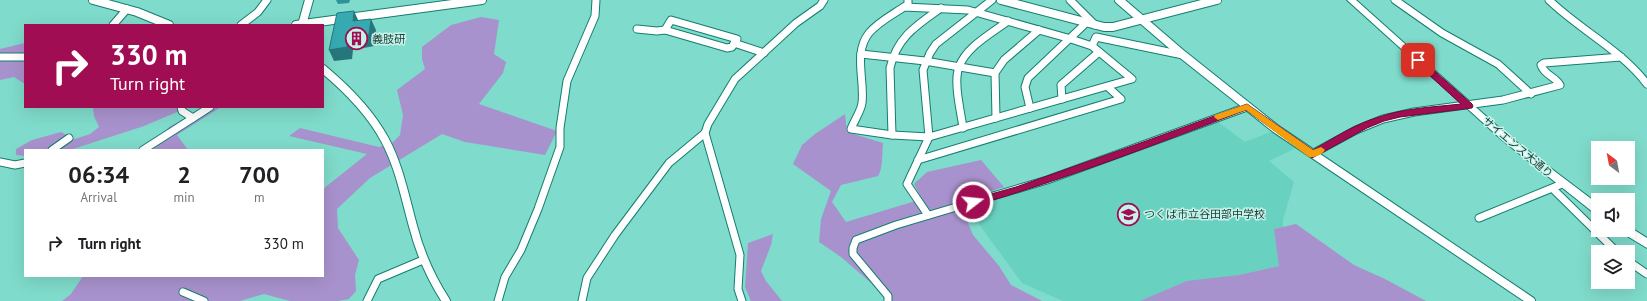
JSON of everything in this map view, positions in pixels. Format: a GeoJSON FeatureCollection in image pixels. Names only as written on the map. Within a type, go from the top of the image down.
{"type":"FeatureCollection","features":[{"type":"Feature","properties":{"kind":"main road","name":"サイエンス大通り"},"geometry":{"type":"LineString","coordinates":[[1351,0],[1558,186],[1591,206]]}},
{"type":"Feature","properties":{"kind":"main road"},"geometry":{"type":"LineString","coordinates":[[1635,236],[1647,244]]}},
{"type":"Feature","properties":{"kind":"street"},"geometry":{"type":"LineString","coordinates":[[93,0],[127,9],[166,24]]}},
{"type":"Feature","properties":{"kind":"street"},"geometry":{"type":"LineString","coordinates":[[242,24],[258,12],[267,0]]}},
{"type":"Feature","properties":{"kind":"street"},"geometry":{"type":"LineString","coordinates":[[300,24],[309,0]]}},
{"type":"Feature","properties":{"kind":"street"},"geometry":{"type":"LineString","coordinates":[[307,24],[421,7],[482,0]]}},
{"type":"Feature","properties":{"kind":"street"},"geometry":{"type":"LineString","coordinates":[[498,301],[505,276],[521,250],[560,147],[560,128],[567,81],[595,16],[596,0]]}},
{"type":"Feature","properties":{"kind":"street"},"geometry":{"type":"LineString","coordinates":[[582,301],[586,278],[669,163],[705,133],[708,124],[735,79],[796,23],[820,6],[824,0]]}},
{"type":"Feature","properties":{"kind":"street"},"geometry":{"type":"LineString","coordinates":[[904,7],[958,8],[977,12],[1070,39],[1092,46],[1132,79],[929,137],[892,135],[851,129],[862,104],[862,47],[868,34],[876,26],[908,4],[908,0]]}},
{"type":"Feature","properties":{"kind":"street"},"geometry":{"type":"LineString","coordinates":[[928,215],[908,184],[908,178],[929,137],[923,70],[925,61],[936,44],[992,0]]}},
{"type":"Feature","properties":{"kind":"street"},"geometry":{"type":"LineString","coordinates":[[1001,0],[1096,26],[1113,27],[1218,0]]}},
{"type":"Feature","properties":{"kind":"street"},"geometry":{"type":"LineString","coordinates":[[1070,0],[1096,26]]}},
{"type":"Feature","properties":{"kind":"street"},"geometry":{"type":"LineString","coordinates":[[1119,0],[1183,56],[1247,107],[1312,154],[1531,301]]}},
{"type":"Feature","properties":{"kind":"street"},"geometry":{"type":"LineString","coordinates":[[1395,0],[1442,33],[1498,64],[1531,94]]}},
{"type":"Feature","properties":{"kind":"street"},"geometry":{"type":"LineString","coordinates":[[1549,0],[1572,21],[1622,57],[1641,75],[1647,84]]}},
{"type":"Feature","properties":{"kind":"street"},"geometry":{"type":"LineString","coordinates":[[892,135],[891,57],[902,38],[941,8]]}},
{"type":"Feature","properties":{"kind":"street"},"geometry":{"type":"LineString","coordinates":[[114,24],[127,9]]}},
{"type":"Feature","properties":{"kind":"street"},"geometry":{"type":"LineString","coordinates":[[637,29],[657,31],[665,30],[727,48],[732,47],[737,39],[671,20],[665,30]]}},
{"type":"Feature","properties":{"kind":"street"},"geometry":{"type":"LineString","coordinates":[[963,128],[958,67],[967,54],[1008,21]]}},
{"type":"Feature","properties":{"kind":"street"},"geometry":{"type":"LineString","coordinates":[[1030,108],[1025,87],[1028,78],[1086,23]]}},
{"type":"Feature","properties":{"kind":"street"},"geometry":{"type":"LineString","coordinates":[[996,118],[995,74],[1004,60],[1039,30]]}},
{"type":"Feature","properties":{"kind":"street"},"geometry":{"type":"LineString","coordinates":[[1092,46],[1096,37],[1183,56]]}},
{"type":"Feature","properties":{"kind":"street"},"geometry":{"type":"LineString","coordinates":[[734,44],[764,53]]}},
{"type":"Feature","properties":{"kind":"street"},"geometry":{"type":"LineString","coordinates":[[1062,99],[1061,86],[1099,52]]}},
{"type":"Feature","properties":{"kind":"street"},"geometry":{"type":"LineString","coordinates":[[861,54],[925,61],[995,74]]}},
{"type":"Feature","properties":{"kind":"street"},"geometry":{"type":"LineString","coordinates":[[0,57],[24,57]]}},
{"type":"Feature","properties":{"kind":"street"},"geometry":{"type":"LineString","coordinates":[[1312,154],[1364,126],[1381,119],[1400,114],[1469,106],[1531,94],[1560,86],[1555,79],[1543,71],[1541,65],[1544,63],[1622,57]]}},
{"type":"Feature","properties":{"kind":"street"},"geometry":{"type":"LineString","coordinates":[[324,70],[340,83],[381,133],[397,170],[423,260],[434,283],[446,301]]}},
{"type":"Feature","properties":{"kind":"street"},"geometry":{"type":"LineString","coordinates":[[918,160],[1121,99],[1108,86]]}},
{"type":"Feature","properties":{"kind":"street"},"geometry":{"type":"LineString","coordinates":[[888,301],[888,296],[853,254],[853,248],[856,240],[928,215],[1019,190],[1149,144],[1247,107]]}},
{"type":"Feature","properties":{"kind":"street"},"geometry":{"type":"LineString","coordinates":[[181,108],[182,111],[193,118]]}},
{"type":"Feature","properties":{"kind":"street"},"geometry":{"type":"LineString","coordinates":[[145,149],[208,108]]}},
{"type":"Feature","properties":{"kind":"street"},"geometry":{"type":"LineString","coordinates":[[705,133],[740,255],[738,289],[742,301]]}},
{"type":"Feature","properties":{"kind":"street"},"geometry":{"type":"LineString","coordinates":[[53,149],[69,138]]}},
{"type":"Feature","properties":{"kind":"street"},"geometry":{"type":"LineString","coordinates":[[0,162],[15,165],[24,163]]}},
{"type":"Feature","properties":{"kind":"street"},"geometry":{"type":"LineString","coordinates":[[1479,218],[1558,186],[1611,245]]}},
{"type":"Feature","properties":{"kind":"street"},"geometry":{"type":"LineString","coordinates":[[367,301],[378,279],[423,260]]}},
{"type":"Feature","properties":{"kind":"street"},"geometry":{"type":"LineString","coordinates":[[1635,265],[1647,274]]}},
{"type":"Feature","properties":{"kind":"street"},"geometry":{"type":"LineString","coordinates":[[184,292],[204,301]]}},
{"type":"Feature","properties":{"kind":"shaded area"},"geometry":{"type":"Polygon","coordinates":[[[481,17],[499,20],[494,54],[506,62],[503,73],[479,104],[557,131],[545,155],[465,142],[442,134],[370,178],[337,209],[338,228],[359,260],[355,275],[356,291],[349,299],[338,301],[290,301],[264,294],[240,301],[62,301],[71,294],[82,277],[324,277],[324,188],[367,154],[289,136],[300,128],[379,147],[393,142],[400,135],[403,115],[397,90],[425,69],[422,59],[422,47],[451,25],[481,17]]]}},
{"type":"Feature","properties":{"kind":"shaded area"},"geometry":{"type":"Polygon","coordinates":[[[24,43],[24,83],[14,77],[0,80],[0,49],[24,43]]]}},
{"type":"Feature","properties":{"kind":"shaded area"},"geometry":{"type":"Polygon","coordinates":[[[93,108],[187,108],[144,126],[73,149],[24,149],[24,156],[16,155],[16,149],[32,140],[61,132],[75,139],[90,134],[99,127],[94,116],[93,108]]]}},
{"type":"Feature","properties":{"kind":"shaded area"},"geometry":{"type":"Polygon","coordinates":[[[219,108],[177,135],[187,149],[149,149],[169,127],[202,109],[219,108]]]}},
{"type":"Feature","properties":{"kind":"shaded area"},"geometry":{"type":"Polygon","coordinates":[[[845,114],[847,132],[883,143],[882,165],[878,176],[841,185],[832,202],[846,222],[922,199],[914,184],[927,172],[981,160],[1004,187],[959,201],[973,235],[999,266],[1011,285],[1042,301],[892,301],[841,257],[819,242],[821,219],[831,191],[793,164],[802,145],[815,134],[845,114]]]}},
{"type":"Feature","properties":{"kind":"shaded area","name":"つくば市立谷田部中学校"},"geometry":{"type":"Polygon","coordinates":[[[1218,122],[1245,142],[1273,131],[1296,148],[1269,161],[1294,182],[1283,220],[1283,265],[1221,279],[1175,301],[1063,301],[1022,283],[968,209],[1218,122]]]}},
{"type":"Feature","properties":{"kind":"shaded area"},"geometry":{"type":"Polygon","coordinates":[[[1296,224],[1354,265],[1385,279],[1426,301],[1140,301],[1187,281],[1239,275],[1279,266],[1274,229],[1296,224]]]}},
{"type":"Feature","properties":{"kind":"shaded area"},"geometry":{"type":"Polygon","coordinates":[[[773,234],[771,245],[761,271],[766,281],[782,301],[751,301],[745,287],[748,243],[773,234]]]}},
{"type":"Feature","properties":{"kind":"building"},"geometry":{"type":"Polygon","coordinates":[[[354,11],[353,21],[371,19],[369,35],[348,38],[347,47],[329,50],[337,13],[354,11]]]}},
{"type":"Feature","properties":{"kind":"slow traffic"},"geometry":{"type":"LineString","coordinates":[[1218,117],[1247,107],[1312,154],[1321,150]]}},
{"type":"Feature","properties":{"kind":"place","name":"義肢研"},"geometry":{"type":"Point","coordinates":[357,39]}},
{"type":"Feature","properties":{"kind":"place","name":"つくば市立谷田部中学校"},"geometry":{"type":"Point","coordinates":[1128,214]}},
{"type":"Feature","properties":{"kind":"route"},"geometry":{"type":"LineString","coordinates":[[973,202],[1019,190],[1149,144],[1247,107],[1312,154],[1364,126],[1381,119],[1400,114],[1469,106],[1418,60]]}}]}
